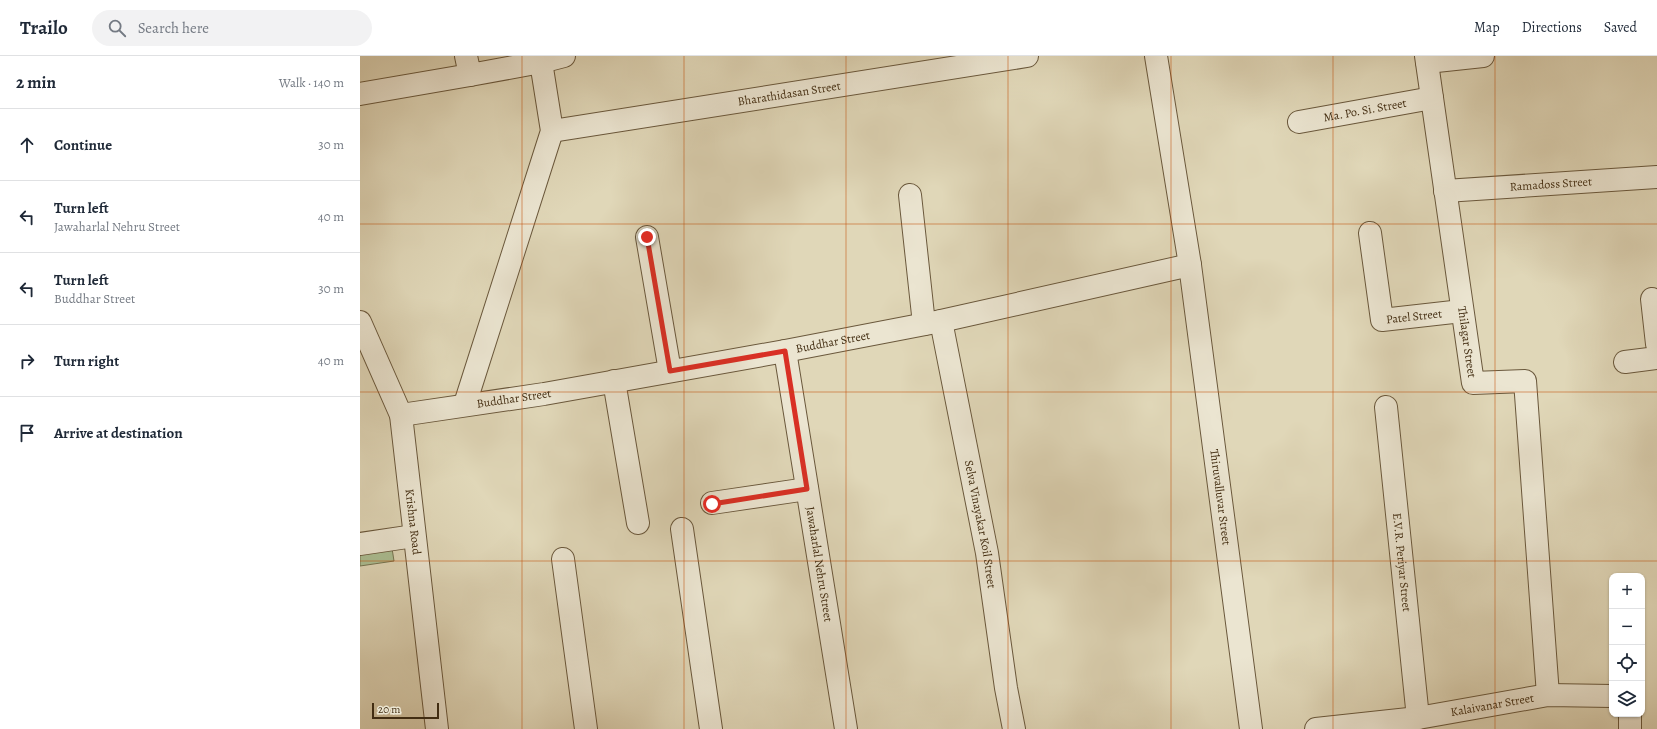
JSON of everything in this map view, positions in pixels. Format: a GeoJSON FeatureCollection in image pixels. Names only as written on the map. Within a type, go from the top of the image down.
{"type":"FeatureCollection","features":[{"type":"Feature","properties":{"kind":"street"},"geometry":{"type":"LineString","coordinates":[[360,94],[468,66],[541,62],[564,56]]}},
{"type":"Feature","properties":{"kind":"street","name":"Bharathidasan Street"},"geometry":{"type":"LineString","coordinates":[[552,131],[1027,56]]}},
{"type":"Feature","properties":{"kind":"street","name":"Thiruvalluvar Street"},"geometry":{"type":"LineString","coordinates":[[1156,56],[1190,265],[1251,729]]}},
{"type":"Feature","properties":{"kind":"street"},"geometry":{"type":"LineString","coordinates":[[1426,59],[1482,56]]}},
{"type":"Feature","properties":{"kind":"street","name":"Thilagar Street"},"geometry":{"type":"LineString","coordinates":[[1426,59],[1472,383],[1525,381],[1548,694]]}},
{"type":"Feature","properties":{"kind":"street"},"geometry":{"type":"LineString","coordinates":[[465,404],[552,131],[541,62]]}},
{"type":"Feature","properties":{"kind":"street","name":"Ma. Po. Si. Street"},"geometry":{"type":"LineString","coordinates":[[1299,122],[1432,98]]}},
{"type":"Feature","properties":{"kind":"street","name":"Ramadoss Street"},"geometry":{"type":"LineString","coordinates":[[1445,191],[1657,177]]}},
{"type":"Feature","properties":{"kind":"street","name":"Selva Vinayakar Koil Street"},"geometry":{"type":"LineString","coordinates":[[910,195],[932,323],[987,553],[1006,688],[1014,729]]}},
{"type":"Feature","properties":{"kind":"street","name":"Patel Street"},"geometry":{"type":"LineString","coordinates":[[1370,233],[1382,320],[1462,311]]}},
{"type":"Feature","properties":{"kind":"street"},"geometry":{"type":"LineString","coordinates":[[647,237],[670,371]]}},
{"type":"Feature","properties":{"kind":"street","name":"Buddhar Street"},"geometry":{"type":"LineString","coordinates":[[401,415],[465,404],[544,394],[785,351],[932,323],[1190,265]]}},
{"type":"Feature","properties":{"kind":"street"},"geometry":{"type":"LineString","coordinates":[[1652,299],[1657,344]]}},
{"type":"Feature","properties":{"kind":"street","name":"Krishna Road"},"geometry":{"type":"LineString","coordinates":[[360,322],[401,415],[437,729]]}},
{"type":"Feature","properties":{"kind":"street","name":"Jawaharlal Nehru Street"},"geometry":{"type":"LineString","coordinates":[[785,351],[846,729]]}},
{"type":"Feature","properties":{"kind":"street"},"geometry":{"type":"LineString","coordinates":[[1625,362],[1657,358]]}},
{"type":"Feature","properties":{"kind":"street"},"geometry":{"type":"LineString","coordinates":[[614,381],[638,523]]}},
{"type":"Feature","properties":{"kind":"street","name":"E.V.R. Periyar Street"},"geometry":{"type":"LineString","coordinates":[[1386,407],[1418,718]]}},
{"type":"Feature","properties":{"kind":"street"},"geometry":{"type":"LineString","coordinates":[[712,504],[807,489]]}},
{"type":"Feature","properties":{"kind":"street"},"geometry":{"type":"LineString","coordinates":[[682,529],[711,729]]}},
{"type":"Feature","properties":{"kind":"street"},"geometry":{"type":"LineString","coordinates":[[360,544],[414,536]]}},
{"type":"Feature","properties":{"kind":"street"},"geometry":{"type":"LineString","coordinates":[[563,559],[586,729]]}},
{"type":"Feature","properties":{"kind":"street","name":"Kalaivanar Street"},"geometry":{"type":"LineString","coordinates":[[1316,729],[1418,718],[1445,721],[1548,694],[1609,696]]}},
{"type":"Feature","properties":{"kind":"street"},"geometry":{"type":"LineString","coordinates":[[1630,717],[1630,729]]}},
{"type":"Feature","properties":{"kind":"green space"},"geometry":{"type":"Polygon","coordinates":[[[391,542],[394,561],[360,566],[360,546],[391,542]]]}},
{"type":"Feature","properties":{"kind":"route"},"geometry":{"type":"LineString","coordinates":[[647,237],[670,371],[785,351],[807,489],[712,504]]}}]}
